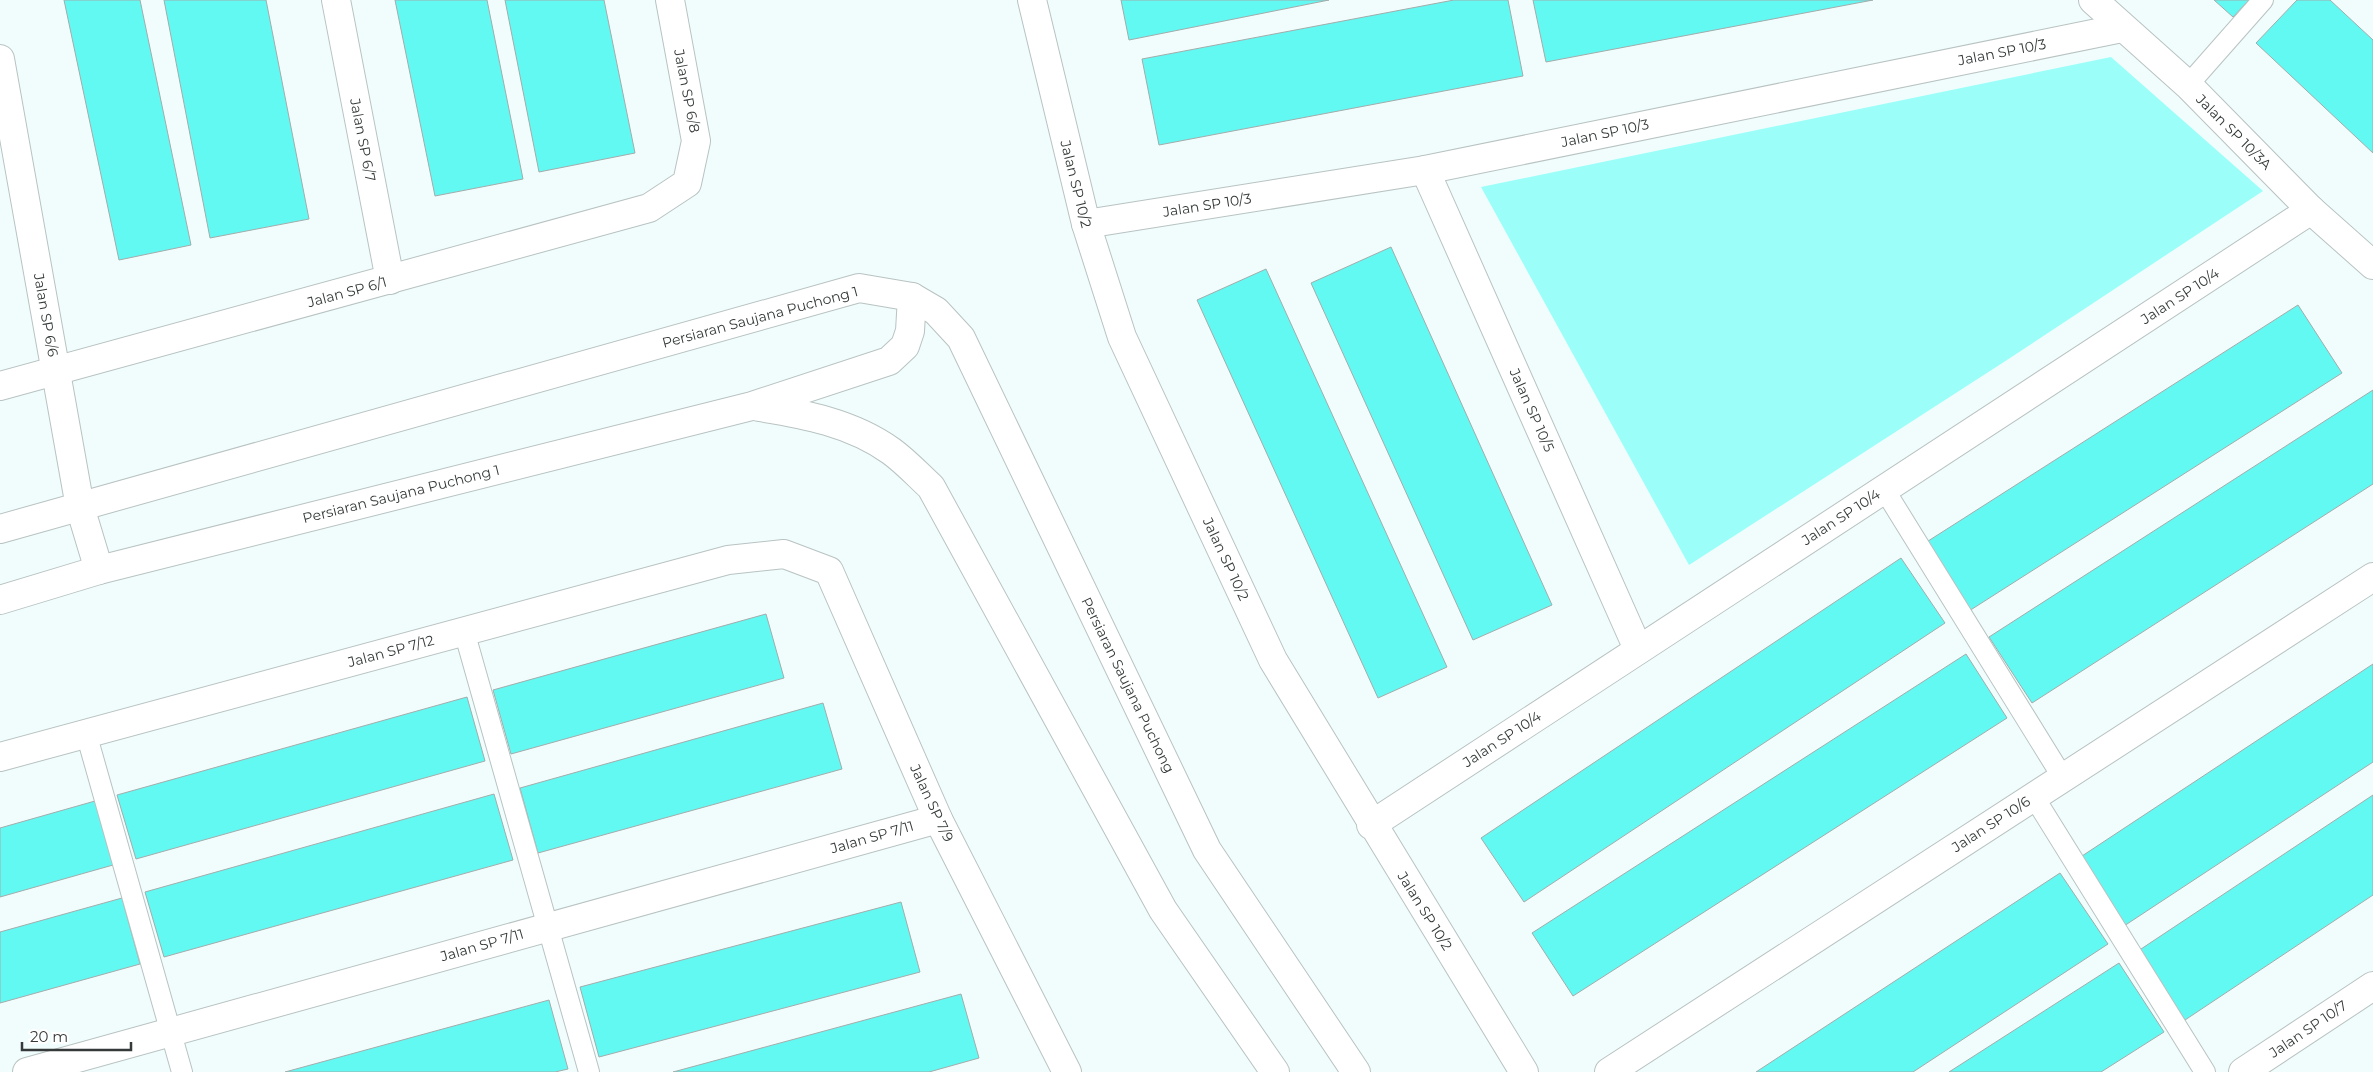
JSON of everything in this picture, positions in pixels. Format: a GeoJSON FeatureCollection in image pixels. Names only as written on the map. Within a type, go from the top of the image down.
{"type":"FeatureCollection","features":[{"type":"Feature","properties":{"kind":"street","name":"Jalan SP 6/7"},"geometry":{"type":"LineString","coordinates":[[336,0],[390,280]]}},
{"type":"Feature","properties":{"kind":"street","name":"Jalan SP 6/8"},"geometry":{"type":"LineString","coordinates":[[670,0],[696,141],[687,183]]}},
{"type":"Feature","properties":{"kind":"street","name":"Jalan SP 10/2"},"geometry":{"type":"LineString","coordinates":[[1032,0],[1086,224],[1122,338],[1269,651],[1371,825],[1524,1072]]}},
{"type":"Feature","properties":{"kind":"street","name":"Jalan SP 10/3A"},"geometry":{"type":"LineString","coordinates":[[2093,0],[2122,28],[2188,85],[2311,210],[2373,265]]}},
{"type":"Feature","properties":{"kind":"street","name":"Jalan SP 10/3"},"geometry":{"type":"LineString","coordinates":[[1086,224],[1425,170],[2122,28]]}},
{"type":"Feature","properties":{"kind":"street","name":"Jalan SP 6/6"},"geometry":{"type":"LineString","coordinates":[[0,59],[80,507],[99,570]]}},
{"type":"Feature","properties":{"kind":"street","name":"Jalan SP 10/5"},"geometry":{"type":"LineString","coordinates":[[1425,170],[1638,649]]}},
{"type":"Feature","properties":{"kind":"street","name":"Jalan SP 6/1"},"geometry":{"type":"LineString","coordinates":[[0,386],[649,208],[687,183]]}},
{"type":"Feature","properties":{"kind":"street","name":"Jalan SP 10/4"},"geometry":{"type":"LineString","coordinates":[[1371,825],[2311,210]]}},
{"type":"Feature","properties":{"kind":"street","name":"Persiaran Saujana Puchong 1"},"geometry":{"type":"LineString","coordinates":[[0,530],[859,288],[912,297],[910,331],[906,346],[889,361],[752,406],[99,570],[0,600]]}},
{"type":"Feature","properties":{"kind":"street","name":"Persiaran Saujana Puchong"},"geometry":{"type":"LineString","coordinates":[[912,297],[936,311],[961,338],[1207,850],[1356,1072]]}},
{"type":"Feature","properties":{"kind":"street"},"geometry":{"type":"LineString","coordinates":[[752,406],[810,415],[856,432],[890,450],[931,487],[1163,910],[1275,1072]]}},
{"type":"Feature","properties":{"kind":"street","name":"Jalan SP 7/12"},"geometry":{"type":"LineString","coordinates":[[0,757],[728,560],[784,554]]}},
{"type":"Feature","properties":{"kind":"street","name":"Jalan SP 7/9"},"geometry":{"type":"LineString","coordinates":[[784,554],[828,571],[938,819],[1067,1072]]}},
{"type":"Feature","properties":{"kind":"street","name":"Jalan SP 10/6"},"geometry":{"type":"LineString","coordinates":[[1610,1072],[2373,577]]}},
{"type":"Feature","properties":{"kind":"street","name":"Jalan SP 7/11"},"geometry":{"type":"LineString","coordinates":[[27,1072],[938,819]]}},
{"type":"Feature","properties":{"kind":"street","name":"Jalan SP 10/7"},"geometry":{"type":"LineString","coordinates":[[2243,1072],[2370,996]]}},
{"type":"Feature","properties":{"kind":"lane"},"geometry":{"type":"LineString","coordinates":[[2188,85],[2263,0]]}},
{"type":"Feature","properties":{"kind":"lane"},"geometry":{"type":"LineString","coordinates":[[1884,489],[2063,778]]}},
{"type":"Feature","properties":{"kind":"lane"},"geometry":{"type":"LineString","coordinates":[[464,631],[589,1072]]}},
{"type":"Feature","properties":{"kind":"lane"},"geometry":{"type":"LineString","coordinates":[[86,733],[182,1072]]}},
{"type":"Feature","properties":{"kind":"lane"},"geometry":{"type":"LineString","coordinates":[[2034,797],[2204,1072]]}},
{"type":"Feature","properties":{"kind":"shaded area"},"geometry":{"type":"Polygon","coordinates":[[[2111,57],[2263,191],[2007,360],[1689,565],[1481,187],[2111,57]]]}},
{"type":"Feature","properties":{"kind":"building"},"geometry":{"type":"Polygon","coordinates":[[[64,0],[140,0],[191,245],[119,260],[64,0]]]}},
{"type":"Feature","properties":{"kind":"building"},"geometry":{"type":"Polygon","coordinates":[[[164,0],[266,0],[309,219],[210,238],[164,0]]]}},
{"type":"Feature","properties":{"kind":"building"},"geometry":{"type":"Polygon","coordinates":[[[395,0],[487,0],[523,179],[435,196],[395,0]]]}},
{"type":"Feature","properties":{"kind":"building"},"geometry":{"type":"Polygon","coordinates":[[[505,0],[604,0],[635,153],[539,172],[505,0]]]}},
{"type":"Feature","properties":{"kind":"building"},"geometry":{"type":"Polygon","coordinates":[[[1121,0],[1329,0],[1129,40],[1121,0]]]}},
{"type":"Feature","properties":{"kind":"building"},"geometry":{"type":"Polygon","coordinates":[[[1454,0],[1508,0],[1523,76],[1159,145],[1142,59],[1454,0]]]}},
{"type":"Feature","properties":{"kind":"building"},"geometry":{"type":"Polygon","coordinates":[[[1533,0],[1873,0],[1546,62],[1533,0]]]}},
{"type":"Feature","properties":{"kind":"building"},"geometry":{"type":"Polygon","coordinates":[[[2214,0],[2249,0],[2233,17],[2214,0]]]}},
{"type":"Feature","properties":{"kind":"building"},"geometry":{"type":"Polygon","coordinates":[[[2297,0],[2330,0],[2373,40],[2373,153],[2256,43],[2297,0]]]}},
{"type":"Feature","properties":{"kind":"building"},"geometry":{"type":"Polygon","coordinates":[[[1391,247],[1552,605],[1473,640],[1311,283],[1391,247]]]}},
{"type":"Feature","properties":{"kind":"building"},"geometry":{"type":"Polygon","coordinates":[[[1266,269],[1447,667],[1378,698],[1197,300],[1266,269]]]}},
{"type":"Feature","properties":{"kind":"building"},"geometry":{"type":"Polygon","coordinates":[[[2298,305],[2342,373],[1969,611],[1925,543],[2298,305]]]}},
{"type":"Feature","properties":{"kind":"building"},"geometry":{"type":"Polygon","coordinates":[[[2373,390],[2373,484],[2032,703],[1989,637],[2373,390]]]}},
{"type":"Feature","properties":{"kind":"building"},"geometry":{"type":"Polygon","coordinates":[[[1901,558],[1945,623],[1524,902],[1481,838],[1901,558]]]}},
{"type":"Feature","properties":{"kind":"building"},"geometry":{"type":"Polygon","coordinates":[[[766,614],[784,678],[511,754],[493,690],[766,614]]]}},
{"type":"Feature","properties":{"kind":"building"},"geometry":{"type":"Polygon","coordinates":[[[1966,654],[2007,718],[1573,996],[1532,933],[1966,654]]]}},
{"type":"Feature","properties":{"kind":"building"},"geometry":{"type":"Polygon","coordinates":[[[2373,664],[2373,762],[2124,926],[2079,858],[2373,664]]]}},
{"type":"Feature","properties":{"kind":"building"},"geometry":{"type":"Polygon","coordinates":[[[467,697],[485,761],[136,859],[117,795],[467,697]]]}},
{"type":"Feature","properties":{"kind":"building"},"geometry":{"type":"Polygon","coordinates":[[[823,703],[842,769],[538,853],[520,788],[823,703]]]}},
{"type":"Feature","properties":{"kind":"building"},"geometry":{"type":"Polygon","coordinates":[[[494,794],[513,860],[164,957],[145,892],[494,794]]]}},
{"type":"Feature","properties":{"kind":"building"},"geometry":{"type":"Polygon","coordinates":[[[2373,795],[2373,895],[2185,1020],[2138,951],[2373,795]]]}},
{"type":"Feature","properties":{"kind":"building"},"geometry":{"type":"Polygon","coordinates":[[[95,801],[113,865],[0,897],[0,828],[95,801]]]}},
{"type":"Feature","properties":{"kind":"building"},"geometry":{"type":"Polygon","coordinates":[[[2060,873],[2108,944],[1913,1072],[1756,1072],[2060,873]]]}},
{"type":"Feature","properties":{"kind":"building"},"geometry":{"type":"Polygon","coordinates":[[[122,898],[140,964],[0,1003],[0,932],[122,898]]]}},
{"type":"Feature","properties":{"kind":"building"},"geometry":{"type":"Polygon","coordinates":[[[901,902],[920,972],[599,1057],[580,987],[901,902]]]}},
{"type":"Feature","properties":{"kind":"building"},"geometry":{"type":"Polygon","coordinates":[[[2119,963],[2164,1032],[2101,1072],[1949,1072],[2119,963]]]}},
{"type":"Feature","properties":{"kind":"building"},"geometry":{"type":"Polygon","coordinates":[[[961,994],[979,1058],[929,1072],[673,1072],[961,994]]]}},
{"type":"Feature","properties":{"kind":"building"},"geometry":{"type":"Polygon","coordinates":[[[549,1000],[568,1069],[555,1072],[285,1072],[549,1000]]]}}]}
